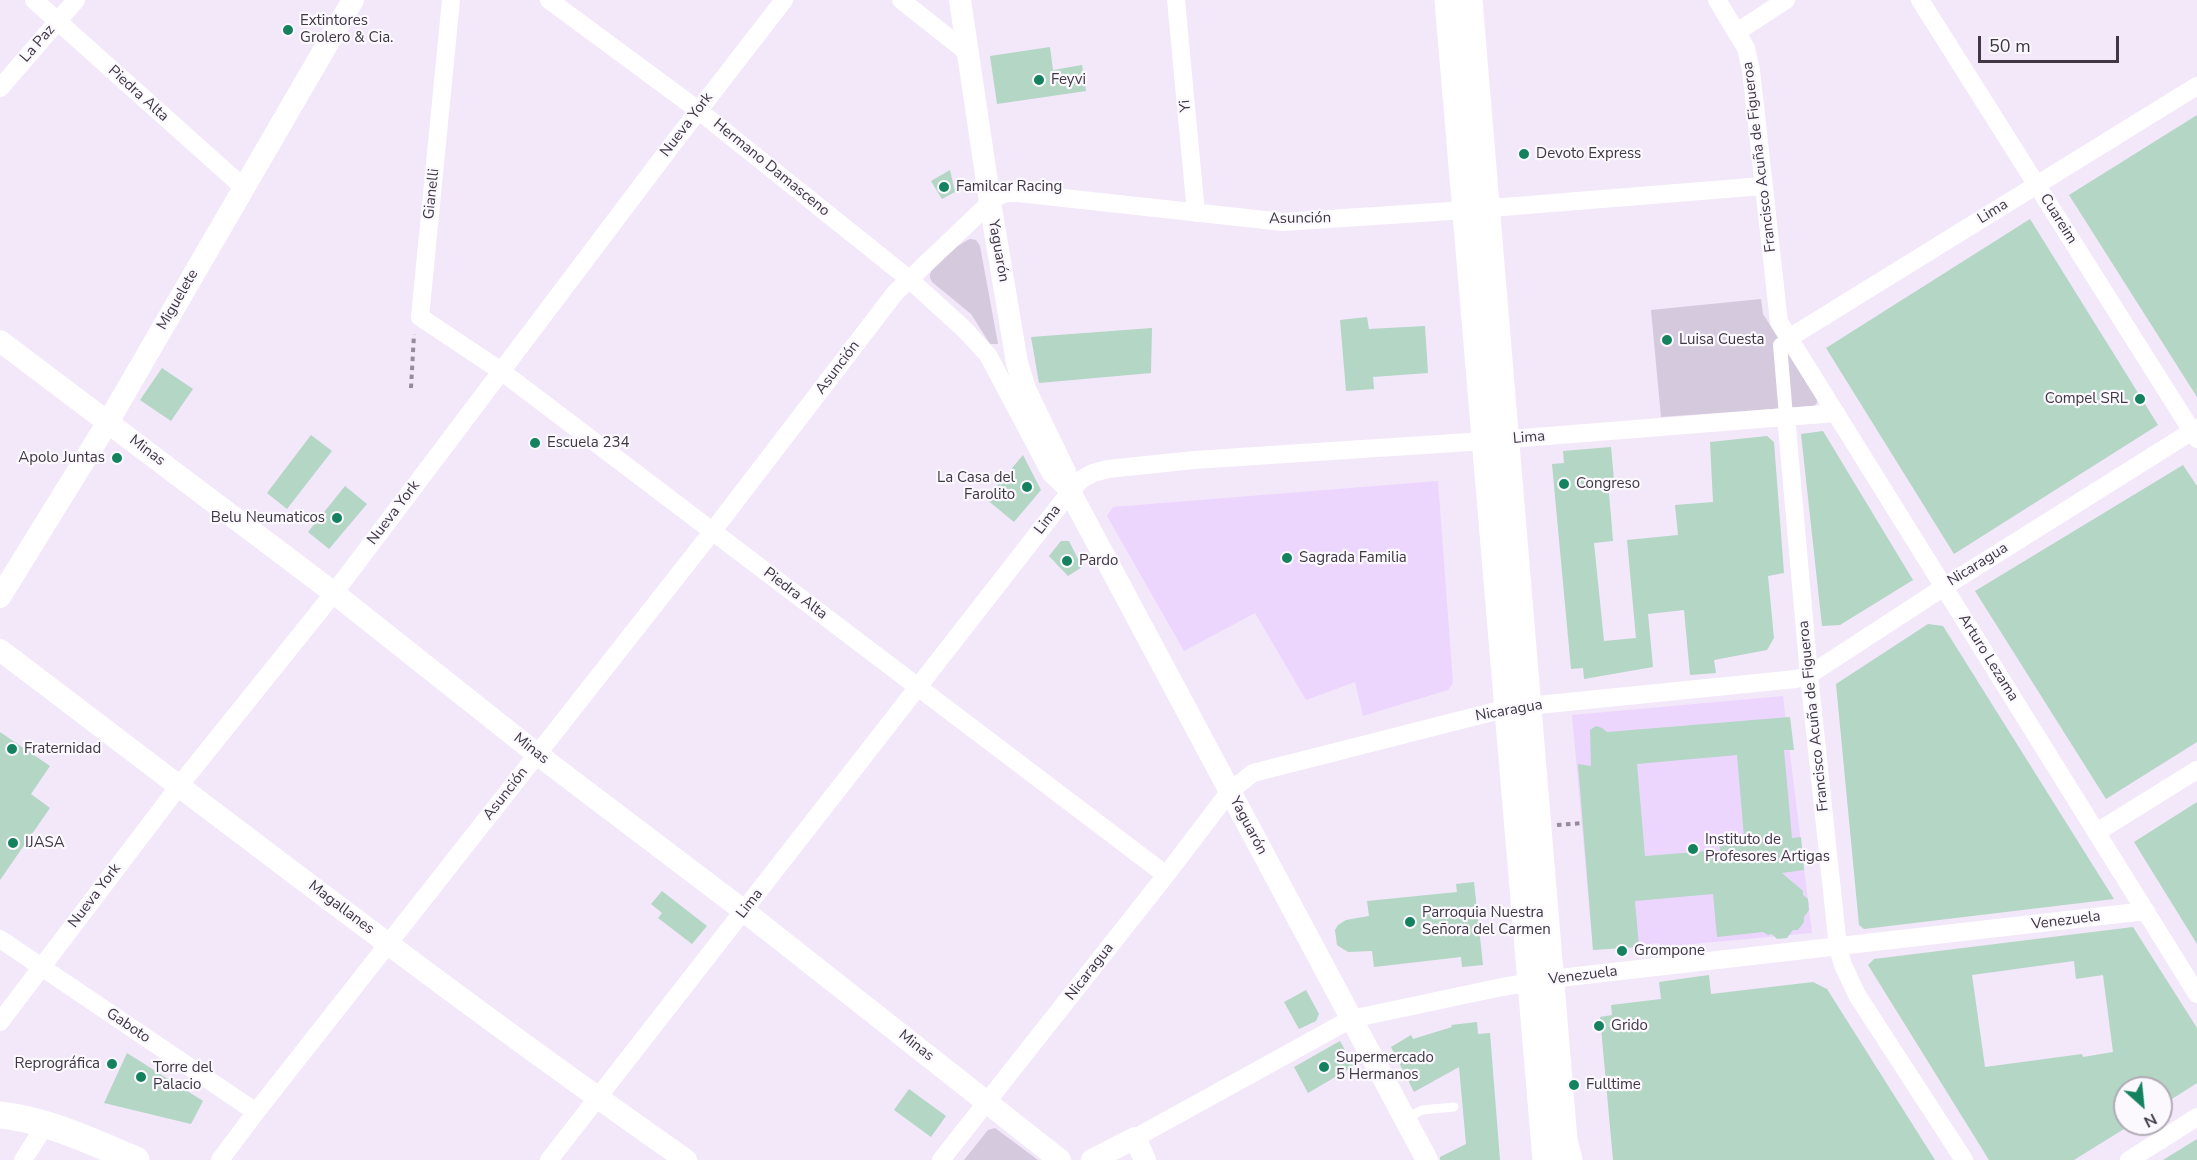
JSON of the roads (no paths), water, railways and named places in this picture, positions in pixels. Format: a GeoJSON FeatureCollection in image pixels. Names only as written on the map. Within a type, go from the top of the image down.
{"type":"FeatureCollection","features":[{"type":"Feature","properties":{"kind":"main road"},"geometry":{"type":"LineString","coordinates":[[1448,0],[1476,210],[1496,441],[1541,981],[1546,1160]]}},
{"type":"Feature","properties":{"kind":"main road"},"geometry":{"type":"LineString","coordinates":[[1469,0],[1476,210]]}},
{"type":"Feature","properties":{"kind":"main road"},"geometry":{"type":"LineString","coordinates":[[1541,981],[1564,1140],[1569,1160]]}},
{"type":"Feature","properties":{"kind":"main road"},"geometry":{"type":"LineString","coordinates":[[0,1115],[46,1124],[136,1160]]}},
{"type":"Feature","properties":{"kind":"street","name":"Piedra Alta"},"geometry":{"type":"LineString","coordinates":[[34,0],[243,187]]}},
{"type":"Feature","properties":{"kind":"street","name":"La Paz"},"geometry":{"type":"LineString","coordinates":[[0,88],[76,0]]}},
{"type":"Feature","properties":{"kind":"street","name":"Miguelete"},"geometry":{"type":"LineString","coordinates":[[0,597],[108,422],[353,0]]}},
{"type":"Feature","properties":{"kind":"street","name":"Gianelli"},"geometry":{"type":"LineString","coordinates":[[420,316],[452,0]]}},
{"type":"Feature","properties":{"kind":"street","name":"Hermano Damasceno"},"geometry":{"type":"LineString","coordinates":[[549,0],[698,110],[909,279],[983,348]]}},
{"type":"Feature","properties":{"kind":"street","name":"Nueva York"},"geometry":{"type":"LineString","coordinates":[[0,1022],[180,786],[334,593],[698,110],[784,0]]}},
{"type":"Feature","properties":{"kind":"street"},"geometry":{"type":"LineString","coordinates":[[901,0],[968,54]]}},
{"type":"Feature","properties":{"kind":"street","name":"Yaguarón"},"geometry":{"type":"LineString","coordinates":[[960,0],[990,202],[1017,363],[1025,389],[1065,472],[1070,492],[1427,1160]]}},
{"type":"Feature","properties":{"kind":"street","name":"Yi"},"geometry":{"type":"LineString","coordinates":[[1176,0],[1196,213]]}},
{"type":"Feature","properties":{"kind":"street","name":"Francisco Acuña de Figueroa"},"geometry":{"type":"LineString","coordinates":[[1717,0],[1746,48],[1752,70],[1779,322]]}},
{"type":"Feature","properties":{"kind":"street"},"geometry":{"type":"LineString","coordinates":[[1737,32],[1786,0]]}},
{"type":"Feature","properties":{"kind":"street","name":"Cuareim"},"geometry":{"type":"LineString","coordinates":[[1920,0],[2195,433]]}},
{"type":"Feature","properties":{"kind":"street","name":"Lima"},"geometry":{"type":"LineString","coordinates":[[1789,338],[2197,86]]}},
{"type":"Feature","properties":{"kind":"street","name":"Asunción"},"geometry":{"type":"LineString","coordinates":[[220,1160],[712,532],[895,293],[990,202],[1007,193],[1018,192],[1283,222],[1476,210],[1763,186]]}},
{"type":"Feature","properties":{"kind":"street","name":"Piedra Alta"},"geometry":{"type":"LineString","coordinates":[[420,316],[501,370],[1166,875]]}},
{"type":"Feature","properties":{"kind":"street","name":"Arturo Lezama"},"geometry":{"type":"LineString","coordinates":[[1779,322],[2197,994]]}},
{"type":"Feature","properties":{"kind":"street"},"geometry":{"type":"LineString","coordinates":[[1786,416],[1780,345],[1789,338]]}},
{"type":"Feature","properties":{"kind":"street","name":"Minas"},"geometry":{"type":"LineString","coordinates":[[0,341],[334,593],[537,754],[744,911],[1060,1160]]}},
{"type":"Feature","properties":{"kind":"street","name":"Yaguarón"},"geometry":{"type":"LineString","coordinates":[[983,348],[1043,461],[1058,483],[1070,492]]}},
{"type":"Feature","properties":{"kind":"street","name":"Lima"},"geometry":{"type":"LineString","coordinates":[[549,1160],[1070,492],[1088,476],[1108,469],[1194,460],[1496,441],[1836,413]]}},
{"type":"Feature","properties":{"kind":"street","name":"Francisco Acuña de Figueroa"},"geometry":{"type":"LineString","coordinates":[[1786,416],[1809,675],[1838,947],[1843,965],[1857,995],[1964,1160]]}},
{"type":"Feature","properties":{"kind":"street","name":"Nicaragua"},"geometry":{"type":"LineString","coordinates":[[941,1160],[1230,791],[1253,773],[1518,707],[1796,680],[1809,675],[1944,587],[2195,433]]}},
{"type":"Feature","properties":{"kind":"street","name":"Magallanes"},"geometry":{"type":"LineString","coordinates":[[0,650],[389,944],[597,1097],[687,1160]]}},
{"type":"Feature","properties":{"kind":"street"},"geometry":{"type":"LineString","coordinates":[[2097,832],[2197,770]]}},
{"type":"Feature","properties":{"kind":"street","name":"Venezuela"},"geometry":{"type":"LineString","coordinates":[[1092,1160],[1351,1020],[1541,981],[2146,911]]}},
{"type":"Feature","properties":{"kind":"street","name":"Gaboto"},"geometry":{"type":"LineString","coordinates":[[0,939],[256,1112]]}},
{"type":"Feature","properties":{"kind":"street"},"geometry":{"type":"LineString","coordinates":[[2129,1160],[2197,1118]]}},
{"type":"Feature","properties":{"kind":"street"},"geometry":{"type":"LineString","coordinates":[[23,1160],[46,1124]]}},
{"type":"Feature","properties":{"kind":"street"},"geometry":{"type":"LineString","coordinates":[[1135,1138],[1145,1160]]}},
{"type":"Feature","properties":{"kind":"lane"},"geometry":{"type":"LineString","coordinates":[[1405,1119],[1422,1110],[1454,1107]]}},
{"type":"Feature","properties":{"kind":"place","name":"Extintores Grolero & Cia."},"geometry":{"type":"Point","coordinates":[288,30]}},
{"type":"Feature","properties":{"kind":"place","name":"Feyvi"},"geometry":{"type":"Point","coordinates":[1039,80]}},
{"type":"Feature","properties":{"kind":"place","name":"Devoto Express"},"geometry":{"type":"Point","coordinates":[1524,154]}},
{"type":"Feature","properties":{"kind":"place","name":"Familcar Racing"},"geometry":{"type":"Point","coordinates":[944,187]}},
{"type":"Feature","properties":{"kind":"place","name":"Luisa Cuesta"},"geometry":{"type":"Point","coordinates":[1667,340]}},
{"type":"Feature","properties":{"kind":"place","name":"Compel SRL"},"geometry":{"type":"Point","coordinates":[2140,399]}},
{"type":"Feature","properties":{"kind":"place","name":"Escuela 234"},"geometry":{"type":"Point","coordinates":[535,443]}},
{"type":"Feature","properties":{"kind":"place","name":"Apolo Juntas"},"geometry":{"type":"Point","coordinates":[117,458]}},
{"type":"Feature","properties":{"kind":"place","name":"Congreso"},"geometry":{"type":"Point","coordinates":[1564,484]}},
{"type":"Feature","properties":{"kind":"place","name":"La Casa del Farolito"},"geometry":{"type":"Point","coordinates":[1027,487]}},
{"type":"Feature","properties":{"kind":"place","name":"Belu Neumaticos"},"geometry":{"type":"Point","coordinates":[337,518]}},
{"type":"Feature","properties":{"kind":"place","name":"Sagrada Familia"},"geometry":{"type":"Point","coordinates":[1287,558]}},
{"type":"Feature","properties":{"kind":"place","name":"Pardo"},"geometry":{"type":"Point","coordinates":[1067,561]}},
{"type":"Feature","properties":{"kind":"place","name":"Fraternidad"},"geometry":{"type":"Point","coordinates":[12,749]}},
{"type":"Feature","properties":{"kind":"place","name":"IJASA"},"geometry":{"type":"Point","coordinates":[13,843]}},
{"type":"Feature","properties":{"kind":"place","name":"Instituto de Profesores Artigas"},"geometry":{"type":"Point","coordinates":[1693,849]}},
{"type":"Feature","properties":{"kind":"place","name":"Parroquia Nuestra Señora del Carmen"},"geometry":{"type":"Point","coordinates":[1410,922]}},
{"type":"Feature","properties":{"kind":"place","name":"Grompone"},"geometry":{"type":"Point","coordinates":[1622,951]}},
{"type":"Feature","properties":{"kind":"place","name":"Grido"},"geometry":{"type":"Point","coordinates":[1599,1026]}},
{"type":"Feature","properties":{"kind":"place","name":"Reprográfica"},"geometry":{"type":"Point","coordinates":[112,1064]}},
{"type":"Feature","properties":{"kind":"place","name":"Supermercado 5 Hermanos"},"geometry":{"type":"Point","coordinates":[1324,1067]}},
{"type":"Feature","properties":{"kind":"place","name":"Torre del Palacio"},"geometry":{"type":"Point","coordinates":[141,1077]}},
{"type":"Feature","properties":{"kind":"place","name":"Fulltime"},"geometry":{"type":"Point","coordinates":[1574,1085]}}]}
